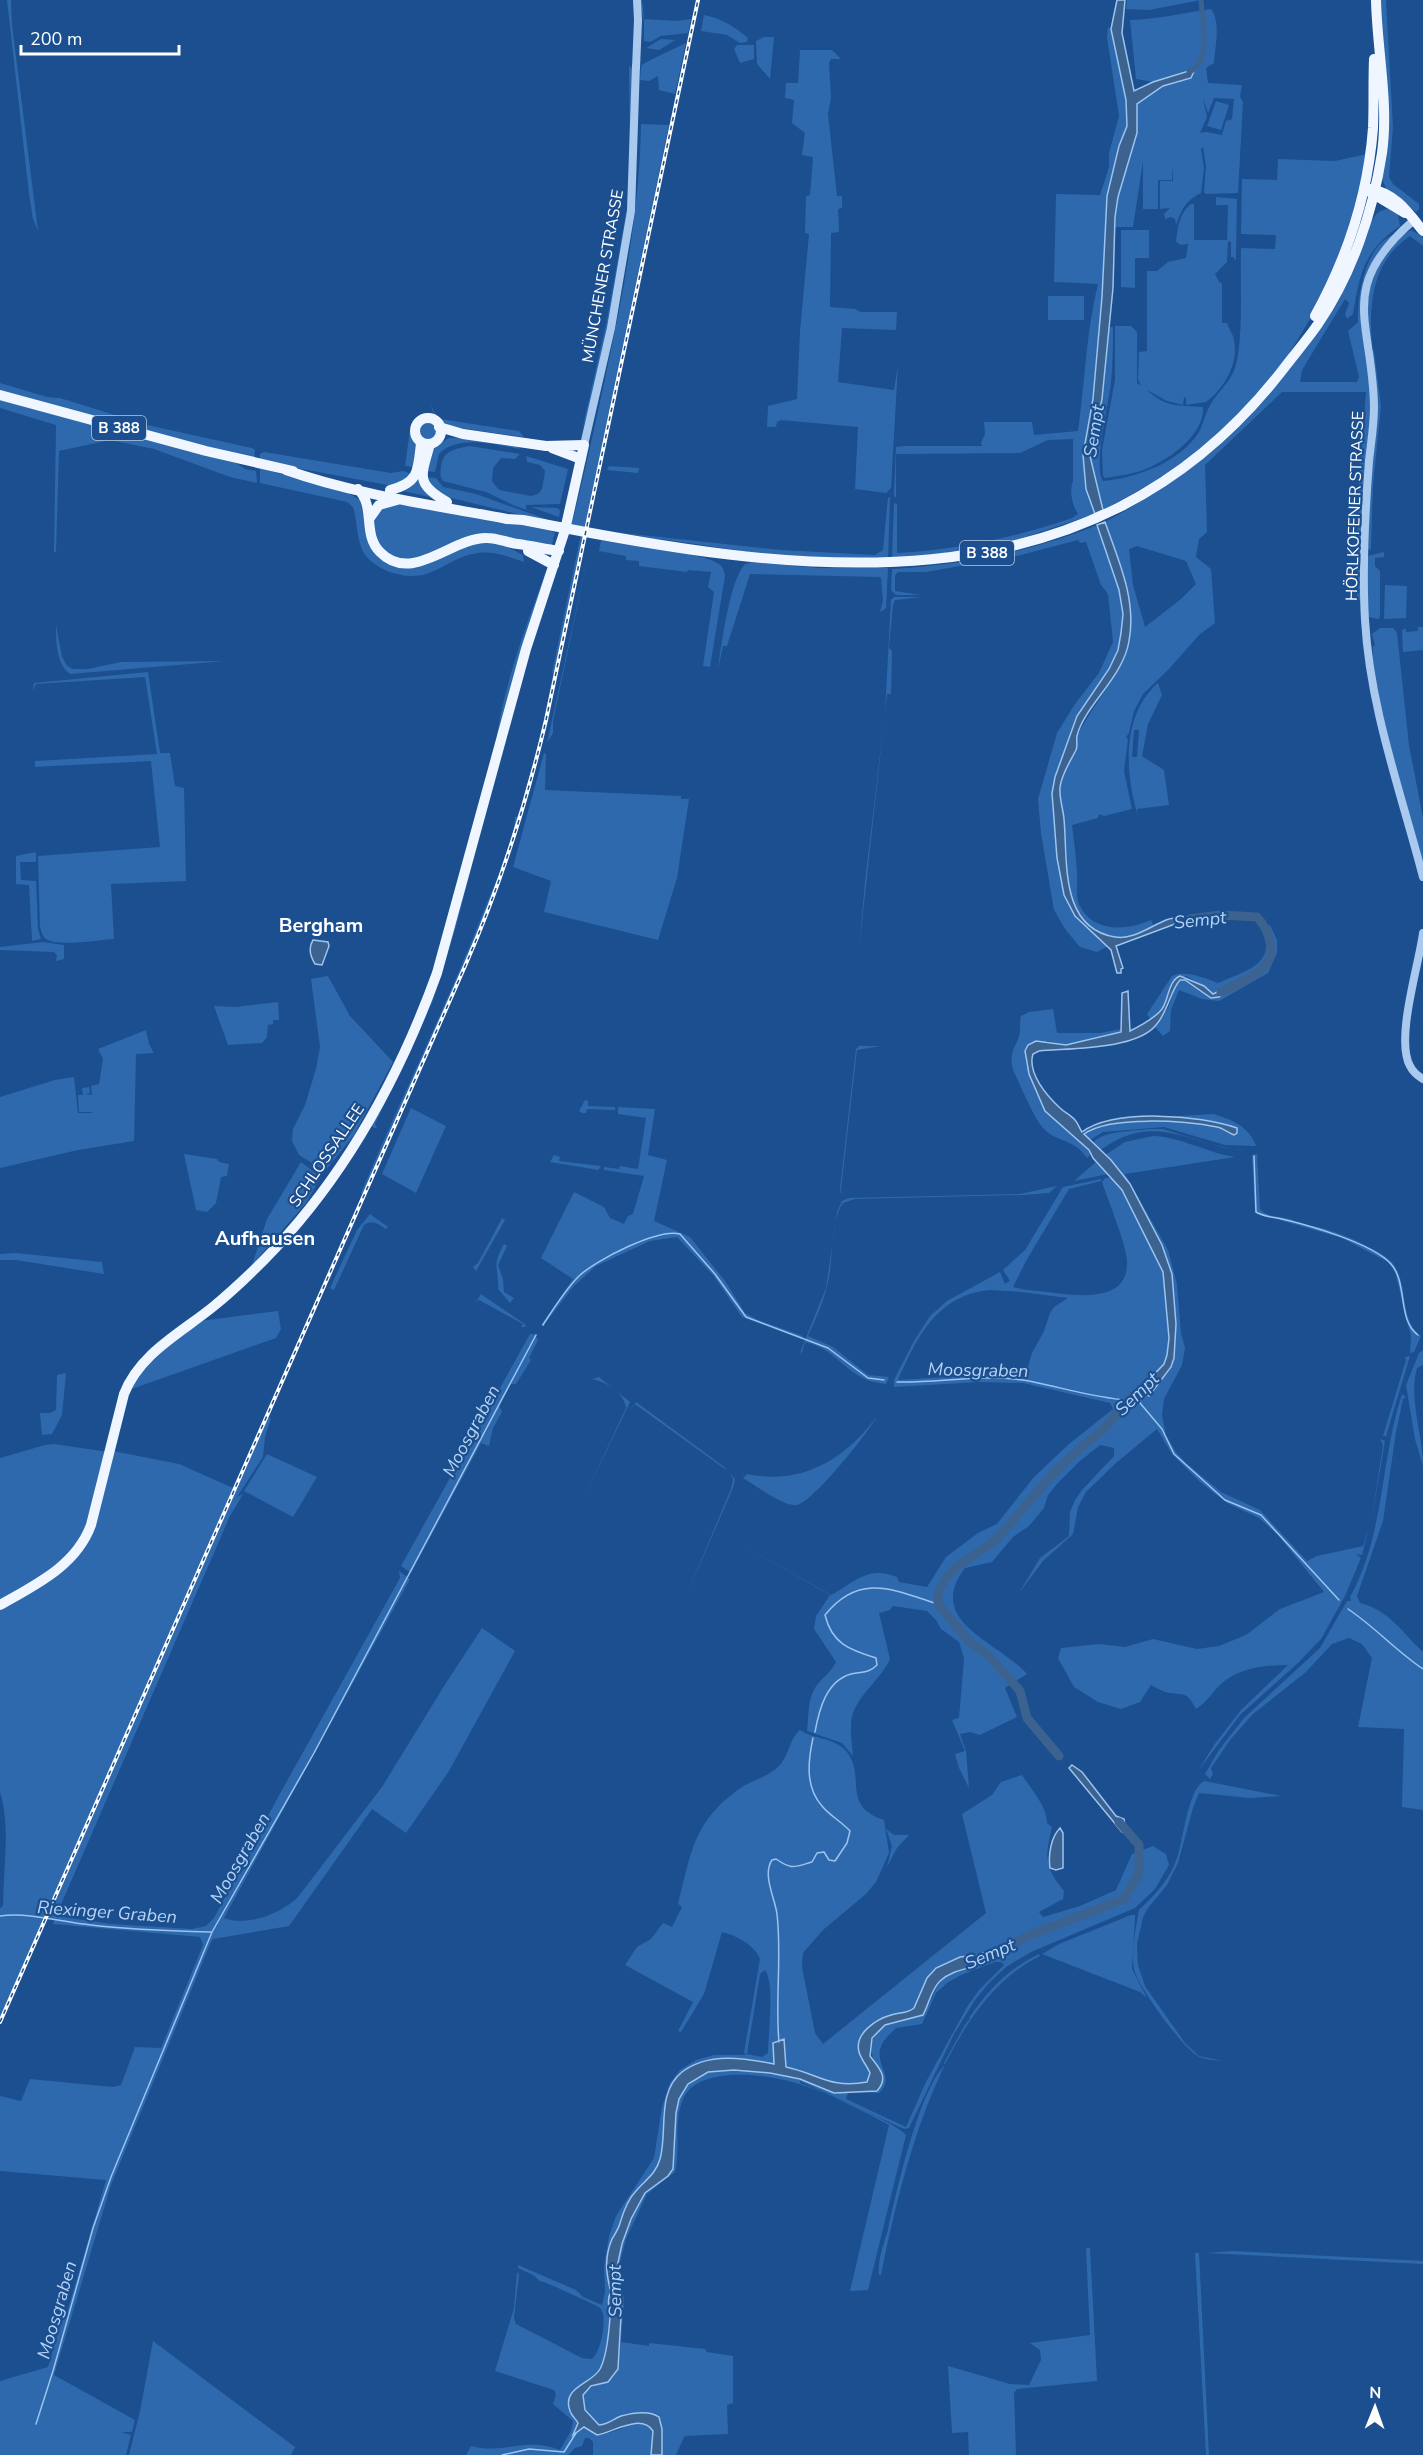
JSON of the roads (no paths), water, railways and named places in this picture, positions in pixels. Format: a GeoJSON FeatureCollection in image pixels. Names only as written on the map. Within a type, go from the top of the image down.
{"type":"FeatureCollection","features":[{"type":"Feature","properties":{"kind":"main road","name":"B 388"},"geometry":{"type":"LineString","coordinates":[[286,470],[403,499],[507,519],[751,557],[876,563],[953,558],[993,551],[1071,529],[1106,515],[1140,497],[1192,462],[1226,433],[1263,395],[1318,325],[1333,300],[1369,214],[1371,191],[1384,133],[1376,0]]}},
{"type":"Feature","properties":{"kind":"main road","name":"B 388"},"geometry":{"type":"LineString","coordinates":[[1292,358],[1341,265],[1371,191]]}},
{"type":"Feature","properties":{"kind":"main road"},"geometry":{"type":"LineString","coordinates":[[1371,191],[1413,218]]}},
{"type":"Feature","properties":{"kind":"main road"},"geometry":{"type":"LineString","coordinates":[[1371,191],[1401,203],[1423,231]]}},
{"type":"Feature","properties":{"kind":"main road"},"geometry":{"type":"LineString","coordinates":[[1369,214],[1380,208],[1392,206]]}},
{"type":"Feature","properties":{"kind":"main road","name":"B 388"},"geometry":{"type":"LineString","coordinates":[[0,395],[249,462],[508,514],[523,520]]}},
{"type":"Feature","properties":{"kind":"main road"},"geometry":{"type":"LineString","coordinates":[[390,490],[404,487],[412,481],[432,438],[463,434],[546,446],[581,459]]}},
{"type":"Feature","properties":{"kind":"main road","name":"B 388"},"geometry":{"type":"LineString","coordinates":[[432,438],[423,472],[423,483],[430,493],[447,502]]}},
{"type":"Feature","properties":{"kind":"main road"},"geometry":{"type":"LineString","coordinates":[[546,446],[585,440]]}},
{"type":"Feature","properties":{"kind":"main road","name":"SCHLOSSALLEE"},"geometry":{"type":"LineString","coordinates":[[0,1605],[52,1574],[70,1558],[88,1534],[124,1394],[132,1377],[143,1362],[214,1306],[271,1253],[327,1185],[376,1109],[415,1028],[437,973],[526,649],[559,551],[585,440]]}},
{"type":"Feature","properties":{"kind":"main road"},"geometry":{"type":"LineString","coordinates":[[358,489],[366,500],[369,530],[375,545],[388,559],[400,563],[421,561],[472,539],[496,538],[559,551]]}},
{"type":"Feature","properties":{"kind":"main road"},"geometry":{"type":"LineString","coordinates":[[369,519],[376,508],[383,503],[403,499]]}},
{"type":"Feature","properties":{"kind":"main road"},"geometry":{"type":"LineString","coordinates":[[517,544],[554,565]]}},
{"type":"Feature","properties":{"kind":"street","name":"MÜNCHENER STRASSE"},"geometry":{"type":"LineString","coordinates":[[585,440],[611,328],[631,211],[637,4]]}},
{"type":"Feature","properties":{"kind":"street","name":"HÖRLKOFENER STRASSE"},"geometry":{"type":"LineString","coordinates":[[1413,218],[1379,257],[1369,276],[1364,296],[1365,336],[1374,408],[1366,503],[1365,609],[1369,654],[1385,743],[1423,877]]}},
{"type":"Feature","properties":{"kind":"street"},"geometry":{"type":"LineString","coordinates":[[1423,933],[1407,1010],[1406,1044],[1410,1067],[1423,1079]]}},
{"type":"Feature","properties":{"kind":"water"},"geometry":{"type":"Polygon","coordinates":[[[1117,0],[1125,0],[1122,33],[1134,91],[1153,82],[1195,69],[1191,78],[1163,86],[1137,104],[1137,133],[1118,197],[1115,217],[1113,288],[1102,399],[1090,456],[1103,510],[1095,514],[1086,489],[1083,455],[1093,399],[1102,297],[1107,196],[1119,146],[1127,126],[1126,100],[1111,29],[1117,0]]]}},
{"type":"Feature","properties":{"kind":"water"},"geometry":{"type":"Polygon","coordinates":[[[1105,522],[1125,580],[1131,626],[1125,654],[1112,679],[1081,725],[1076,750],[1061,782],[1060,795],[1070,890],[1075,907],[1084,921],[1097,931],[1115,937],[1135,935],[1170,919],[1202,918],[1175,924],[1116,946],[1123,968],[1121,973],[1117,973],[1111,950],[1075,916],[1064,895],[1057,858],[1052,793],[1055,777],[1077,716],[1109,669],[1118,650],[1123,614],[1119,590],[1097,525],[1105,522]]]}},
{"type":"Feature","properties":{"kind":"water"},"geometry":{"type":"Polygon","coordinates":[[[313,940],[328,942],[329,946],[322,965],[315,964],[312,958],[310,949],[313,940]]]}},
{"type":"Feature","properties":{"kind":"water"},"geometry":{"type":"Polygon","coordinates":[[[1180,976],[1204,986],[1213,994],[1230,986],[1232,988],[1219,997],[1211,998],[1185,980],[1180,980],[1160,1020],[1146,1033],[1134,1039],[1101,1046],[1039,1051],[1033,1054],[1032,1061],[1039,1084],[1060,1108],[1073,1118],[1082,1132],[1097,1124],[1115,1119],[1158,1116],[1202,1120],[1237,1128],[1237,1133],[1234,1135],[1219,1128],[1203,1125],[1149,1121],[1111,1124],[1084,1134],[1111,1160],[1130,1184],[1162,1245],[1172,1274],[1176,1324],[1174,1358],[1171,1367],[1149,1396],[1140,1389],[1164,1364],[1169,1338],[1163,1272],[1122,1190],[1093,1158],[1089,1150],[1045,1111],[1029,1074],[1025,1051],[1028,1045],[1036,1041],[1066,1045],[1121,1032],[1122,993],[1128,991],[1130,1031],[1147,1022],[1162,1009],[1173,982],[1180,976]]]}},
{"type":"Feature","properties":{"kind":"water"},"geometry":{"type":"Polygon","coordinates":[[[1072,1765],[1082,1772],[1116,1816],[1124,1819],[1126,1832],[1122,1832],[1069,1768],[1072,1765]]]}},
{"type":"Feature","properties":{"kind":"water"},"geometry":{"type":"Polygon","coordinates":[[[1060,1828],[1063,1833],[1063,1868],[1056,1870],[1050,1868],[1049,1858],[1052,1841],[1060,1828]]]}},
{"type":"Feature","properties":{"kind":"water"},"geometry":{"type":"Polygon","coordinates":[[[989,1950],[995,1957],[989,1961],[953,1973],[940,1981],[923,2015],[885,2025],[872,2038],[870,2056],[883,2077],[877,2091],[834,2093],[800,2079],[770,2073],[734,2070],[708,2072],[688,2084],[679,2099],[676,2113],[673,2169],[668,2176],[645,2193],[631,2219],[622,2244],[616,2272],[622,2299],[618,2369],[608,2382],[591,2386],[583,2395],[585,2410],[599,2425],[635,2413],[650,2413],[659,2417],[662,2429],[662,2455],[651,2455],[653,2431],[642,2424],[627,2425],[597,2435],[584,2427],[573,2435],[578,2423],[570,2411],[568,2403],[570,2396],[600,2369],[606,2351],[611,2292],[607,2266],[609,2246],[631,2198],[653,2173],[660,2159],[666,2101],[674,2081],[682,2072],[703,2061],[727,2058],[774,2064],[773,2043],[784,2039],[786,2067],[843,2084],[867,2082],[870,2073],[860,2055],[858,2045],[863,2033],[873,2023],[885,2017],[914,2008],[927,1978],[936,1968],[960,1957],[979,1955],[989,1950]]]}},
{"type":"Feature","properties":{"kind":"waterway"},"geometry":{"type":"LineString","coordinates":[[1189,72],[1196,67],[1203,50],[1204,29],[1201,0]]}},
{"type":"Feature","properties":{"kind":"waterway","name":"Sempt"},"geometry":{"type":"LineString","coordinates":[[1190,919],[1220,915],[1257,917],[1268,935],[1271,949],[1268,962],[1259,972],[1221,992]]}},
{"type":"Feature","properties":{"kind":"waterway"},"geometry":{"type":"LineString","coordinates":[[1254,1156],[1256,1212],[1339,1236],[1382,1256],[1396,1272],[1407,1320],[1418,1335]]}},
{"type":"Feature","properties":{"kind":"waterway","name":"Moosgraben"},"geometry":{"type":"LineString","coordinates":[[543,1325],[569,1287],[587,1269],[643,1240],[670,1233],[680,1234],[715,1274],[746,1317],[828,1348],[868,1378],[884,1380]]}},
{"type":"Feature","properties":{"kind":"waterway","name":"Moosgraben"},"geometry":{"type":"LineString","coordinates":[[36,2424],[93,2228],[111,2177],[212,1932],[314,1753],[536,1335]]}},
{"type":"Feature","properties":{"kind":"waterway","name":"Moosgraben"},"geometry":{"type":"LineString","coordinates":[[897,1382],[1007,1378],[1036,1382],[1101,1397],[1128,1400]]}},
{"type":"Feature","properties":{"kind":"waterway","name":"Sempt"},"geometry":{"type":"LineString","coordinates":[[1059,1756],[1027,1718],[1020,1691],[989,1656],[969,1641],[938,1604],[938,1593],[946,1578],[957,1566],[995,1541],[1053,1474],[1103,1430],[1128,1400],[1150,1383]]}},
{"type":"Feature","properties":{"kind":"waterway"},"geometry":{"type":"LineString","coordinates":[[1139,1392],[1140,1403],[1162,1429],[1174,1454],[1225,1500],[1261,1515],[1339,1600]]}},
{"type":"Feature","properties":{"kind":"waterway","name":"Sempt"},"geometry":{"type":"LineString","coordinates":[[815,1732],[825,1697],[835,1683],[851,1674],[868,1671],[877,1665],[876,1658],[850,1649],[837,1639],[825,1615],[851,1593],[865,1589],[892,1590],[938,1604]]}},
{"type":"Feature","properties":{"kind":"waterway"},"geometry":{"type":"LineString","coordinates":[[1348,1609],[1423,1669]]}},
{"type":"Feature","properties":{"kind":"waterway","name":"Sempt"},"geometry":{"type":"LineString","coordinates":[[779,2042],[778,1930],[776,1908],[768,1873],[769,1866],[772,1860],[776,1859],[790,1866],[801,1865],[812,1862],[817,1853],[824,1852],[829,1860],[835,1861],[847,1843],[850,1831],[825,1809],[813,1791],[809,1774],[813,1738]]}},
{"type":"Feature","properties":{"kind":"waterway","name":"Sempt"},"geometry":{"type":"LineString","coordinates":[[984,1959],[1030,1935],[1124,1899],[1139,1874],[1139,1845],[1119,1822]]}},
{"type":"Feature","properties":{"kind":"waterway","name":"Riexinger Graben"},"geometry":{"type":"LineString","coordinates":[[0,1916],[34,1916],[121,1928],[211,1932]]}},
{"type":"Feature","properties":{"kind":"waterway"},"geometry":{"type":"LineString","coordinates":[[502,2455],[529,2449],[564,2452],[576,2433]]}},
{"type":"Feature","properties":{"kind":"railway"},"geometry":{"type":"LineString","coordinates":[[0,2022],[465,966],[501,875],[521,814],[546,720],[698,0]]}},
{"type":"Feature","properties":{"kind":"district","name":"Bergham"},"geometry":{"type":"Point","coordinates":[321,925]}},
{"type":"Feature","properties":{"kind":"district","name":"Aufhausen"},"geometry":{"type":"Point","coordinates":[265,1238]}}]}
